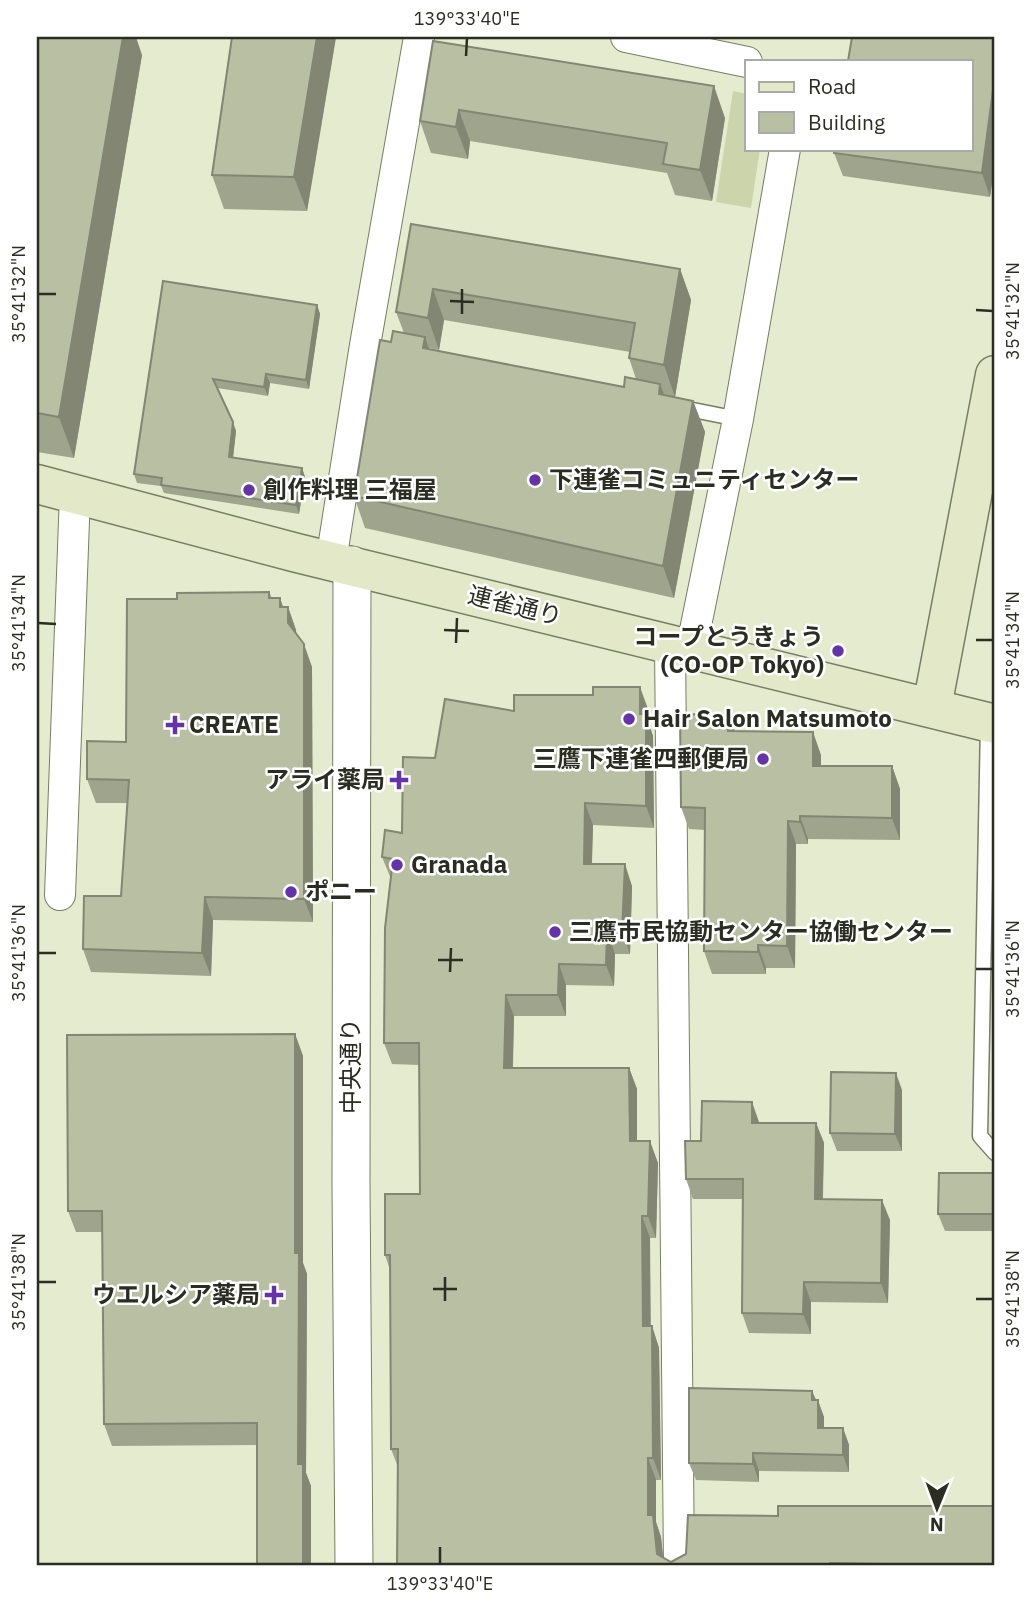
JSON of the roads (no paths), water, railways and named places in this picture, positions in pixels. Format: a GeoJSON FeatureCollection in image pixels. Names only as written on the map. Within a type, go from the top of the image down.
{"type":"FeatureCollection","features":[{"type":"Feature","properties":{"kind":"main road"},"geometry":{"type":"LineString","coordinates":[[932,707],[995,375]]}},
{"type":"Feature","properties":{"kind":"main road","name":"連雀通り"},"geometry":{"type":"LineString","coordinates":[[37,484],[681,648],[992,723]]}},
{"type":"Feature","properties":{"kind":"street"},"geometry":{"type":"LineString","coordinates":[[342,563],[371,346],[419,37]]}},
{"type":"Feature","properties":{"kind":"street"},"geometry":{"type":"LineString","coordinates":[[626,37],[745,62]]}},
{"type":"Feature","properties":{"kind":"street"},"geometry":{"type":"LineString","coordinates":[[678,1566],[672,1108],[681,648],[738,419],[785,150]]}},
{"type":"Feature","properties":{"kind":"street"},"geometry":{"type":"LineString","coordinates":[[60,895],[75,494]]}},
{"type":"Feature","properties":{"kind":"street","name":"中央通り"},"geometry":{"type":"LineString","coordinates":[[342,563],[355,1566]]}},
{"type":"Feature","properties":{"kind":"lane"},"geometry":{"type":"LineString","coordinates":[[658,403],[738,419]]}},
{"type":"Feature","properties":{"kind":"lane"},"geometry":{"type":"LineString","coordinates":[[992,723],[980,1136],[995,1153]]}},
{"type":"Feature","properties":{"kind":"place","name":"下連雀コミュニティセンター"},"geometry":{"type":"Point","coordinates":[535,480]}},
{"type":"Feature","properties":{"kind":"place","name":"創作料理 三福屋"},"geometry":{"type":"Point","coordinates":[249,490]}},
{"type":"Feature","properties":{"kind":"place","name":"コープとうきょう (CO-OP Tokyo)"},"geometry":{"type":"Point","coordinates":[838,651]}},
{"type":"Feature","properties":{"kind":"place","name":"Hair Salon Matsumoto"},"geometry":{"type":"Point","coordinates":[629,719]}},
{"type":"Feature","properties":{"kind":"place","name":"CREATE"},"geometry":{"type":"Point","coordinates":[175,725]}},
{"type":"Feature","properties":{"kind":"place","name":"三鷹下連雀四郵便局"},"geometry":{"type":"Point","coordinates":[763,759]}},
{"type":"Feature","properties":{"kind":"place","name":"アライ薬局"},"geometry":{"type":"Point","coordinates":[399,780]}},
{"type":"Feature","properties":{"kind":"place","name":"Granada"},"geometry":{"type":"Point","coordinates":[397,865]}},
{"type":"Feature","properties":{"kind":"place","name":"ポニー"},"geometry":{"type":"Point","coordinates":[291,892]}},
{"type":"Feature","properties":{"kind":"place","name":"三鷹市民協動センター協働センター"},"geometry":{"type":"Point","coordinates":[555,932]}},
{"type":"Feature","properties":{"kind":"place","name":"ウエルシア薬局"},"geometry":{"type":"Point","coordinates":[274,1295]}}]}
